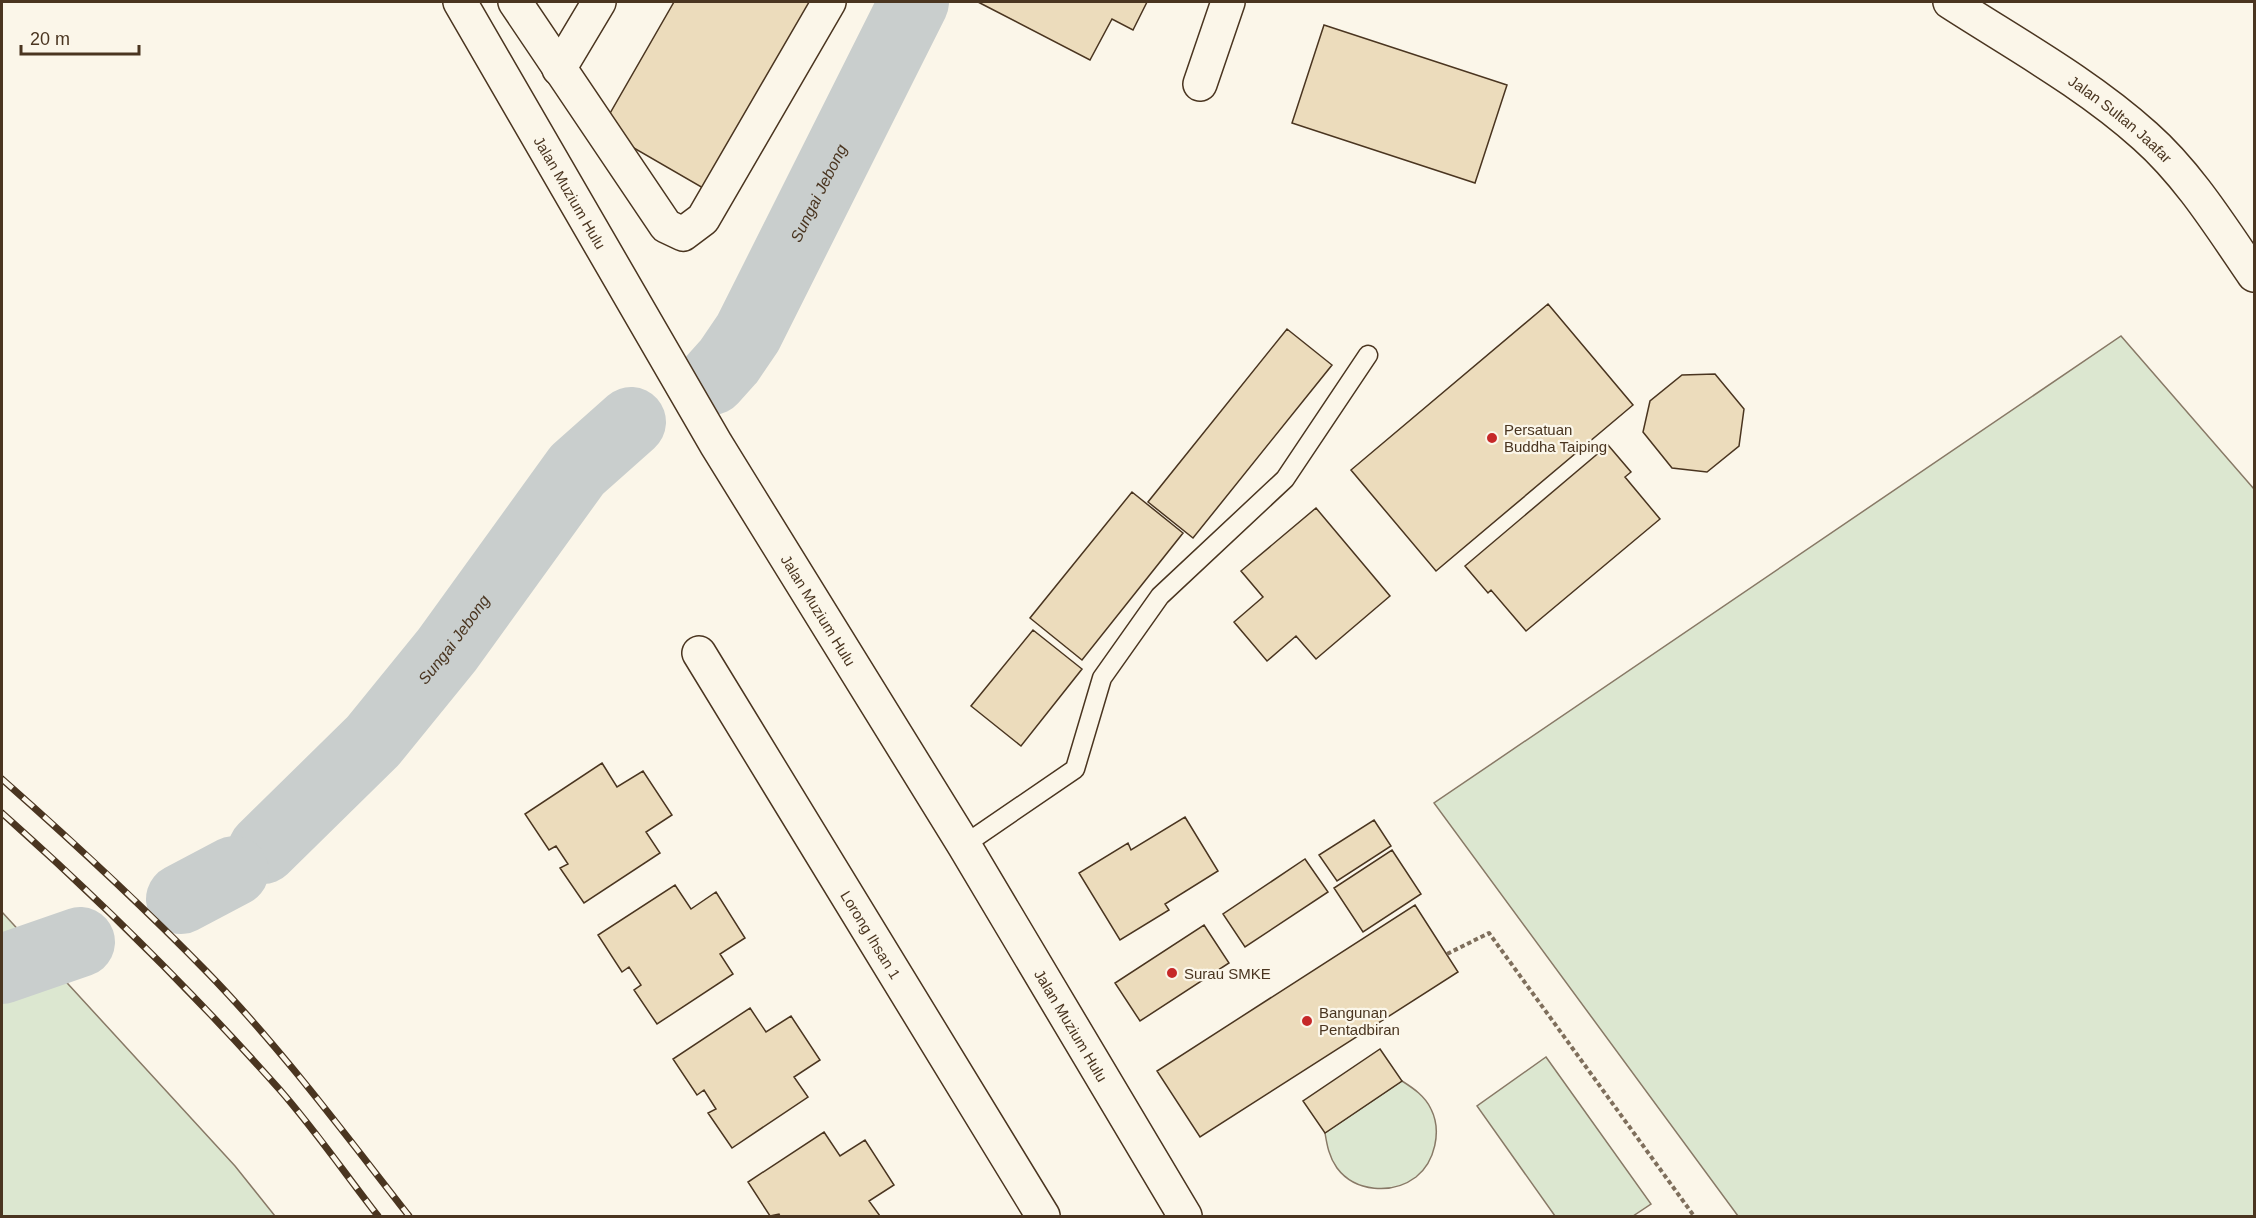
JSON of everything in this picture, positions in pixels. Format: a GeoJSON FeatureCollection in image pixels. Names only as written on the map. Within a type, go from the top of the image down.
{"type":"FeatureCollection","features":[{"type":"Feature","properties":{"kind":"street","name":"Jalan Muzium Hulu"},"geometry":{"type":"LineString","coordinates":[[460,2],[716,444],[964,845],[1185,1216]]}},
{"type":"Feature","properties":{"kind":"street"},"geometry":{"type":"LineString","coordinates":[[514,2],[666,226],[683,234],[703,219],[829,2]]}},
{"type":"Feature","properties":{"kind":"street"},"geometry":{"type":"LineString","coordinates":[[559,69],[599,2]]}},
{"type":"Feature","properties":{"kind":"street"},"geometry":{"type":"LineString","coordinates":[[1200,84],[1228,2]]}},
{"type":"Feature","properties":{"kind":"street","name":"Jalan Sultan Jaafar"},"geometry":{"type":"LineString","coordinates":[[1950,2],[2109,106],[2147,137],[2198,193],[2254,275]]}},
{"type":"Feature","properties":{"kind":"street","name":"Lorong Ihsan 1"},"geometry":{"type":"LineString","coordinates":[[699,653],[1043,1216]]}},
{"type":"Feature","properties":{"kind":"lane"},"geometry":{"type":"LineString","coordinates":[[964,845],[1075,769],[1102,678],[1108,668],[1160,596],[1285,479],[1368,355]]}},
{"type":"Feature","properties":{"kind":"path"},"geometry":{"type":"LineString","coordinates":[[1447,954],[1489,933],[1694,1216]]}},
{"type":"Feature","properties":{"kind":"green space"},"geometry":{"type":"Polygon","coordinates":[[[2121,336],[2254,489],[2254,1216],[1738,1216],[1434,803],[2121,336]]]}},
{"type":"Feature","properties":{"kind":"green space"},"geometry":{"type":"Polygon","coordinates":[[[2,912],[235,1166],[275,1216],[2,1216],[2,912]]]}},
{"type":"Feature","properties":{"kind":"green space"},"geometry":{"type":"Polygon","coordinates":[[[1546,1057],[1651,1204],[1633,1216],[1555,1216],[1477,1106],[1546,1057]]]}},
{"type":"Feature","properties":{"kind":"green space"},"geometry":{"type":"Polygon","coordinates":[[[1402,1081],[1422,1096],[1431,1109],[1436,1127],[1432,1155],[1423,1171],[1396,1187],[1374,1188],[1354,1182],[1334,1164],[1325,1133],[1402,1081]]]}},
{"type":"Feature","properties":{"kind":"building"},"geometry":{"type":"Polygon","coordinates":[[[674,2],[810,2],[703,188],[601,129],[674,2]]]}},
{"type":"Feature","properties":{"kind":"building"},"geometry":{"type":"Polygon","coordinates":[[[978,2],[1147,2],[1133,30],[1112,19],[1090,60],[978,2]]]}},
{"type":"Feature","properties":{"kind":"building"},"geometry":{"type":"Polygon","coordinates":[[[1324,25],[1507,85],[1475,183],[1292,123],[1324,25]]]}},
{"type":"Feature","properties":{"kind":"building","name":"Persatuan Buddha Taiping"},"geometry":{"type":"Polygon","coordinates":[[[1548,304],[1633,405],[1436,571],[1351,470],[1548,304]]]}},
{"type":"Feature","properties":{"kind":"building"},"geometry":{"type":"Polygon","coordinates":[[[1287,329],[1332,365],[1193,538],[1148,502],[1287,329]]]}},
{"type":"Feature","properties":{"kind":"building"},"geometry":{"type":"Polygon","coordinates":[[[1715,374],[1744,409],[1739,446],[1707,472],[1672,468],[1643,432],[1650,401],[1682,375],[1715,374]]]}},
{"type":"Feature","properties":{"kind":"building"},"geometry":{"type":"Polygon","coordinates":[[[1608,445],[1631,472],[1625,477],[1660,519],[1526,631],[1491,590],[1488,593],[1465,566],[1608,445]]]}},
{"type":"Feature","properties":{"kind":"building"},"geometry":{"type":"Polygon","coordinates":[[[1132,492],[1183,533],[1082,660],[1030,618],[1132,492]]]}},
{"type":"Feature","properties":{"kind":"building"},"geometry":{"type":"Polygon","coordinates":[[[1316,508],[1390,596],[1316,659],[1296,636],[1267,661],[1234,622],[1263,597],[1241,571],[1316,508]]]}},
{"type":"Feature","properties":{"kind":"building"},"geometry":{"type":"Polygon","coordinates":[[[1033,630],[1082,669],[1021,746],[971,706],[1033,630]]]}},
{"type":"Feature","properties":{"kind":"building"},"geometry":{"type":"Polygon","coordinates":[[[602,763],[617,787],[643,771],[672,815],[646,832],[660,853],[584,903],[560,868],[568,864],[556,846],[549,850],[525,814],[602,763]]]}},
{"type":"Feature","properties":{"kind":"building"},"geometry":{"type":"Polygon","coordinates":[[[1185,817],[1218,871],[1165,904],[1169,910],[1120,940],[1079,873],[1128,843],[1131,850],[1185,817]]]}},
{"type":"Feature","properties":{"kind":"building"},"geometry":{"type":"Polygon","coordinates":[[[1374,820],[1391,846],[1337,881],[1319,855],[1374,820]]]}},
{"type":"Feature","properties":{"kind":"building"},"geometry":{"type":"Polygon","coordinates":[[[1392,850],[1421,894],[1363,932],[1334,888],[1392,850]]]}},
{"type":"Feature","properties":{"kind":"building"},"geometry":{"type":"Polygon","coordinates":[[[1305,859],[1328,892],[1245,947],[1223,914],[1305,859]]]}},
{"type":"Feature","properties":{"kind":"building"},"geometry":{"type":"Polygon","coordinates":[[[675,885],[691,909],[716,892],[745,938],[720,954],[733,974],[657,1024],[634,990],[641,985],[629,967],[622,972],[598,935],[675,885]]]}},
{"type":"Feature","properties":{"kind":"building","name":"Bangunan Pentadbiran"},"geometry":{"type":"Polygon","coordinates":[[[1415,905],[1458,972],[1200,1137],[1157,1071],[1415,905]]]}},
{"type":"Feature","properties":{"kind":"building","name":"Surau SMKE"},"geometry":{"type":"Polygon","coordinates":[[[1204,925],[1229,963],[1140,1021],[1115,983],[1204,925]]]}},
{"type":"Feature","properties":{"kind":"building"},"geometry":{"type":"Polygon","coordinates":[[[750,1008],[766,1032],[791,1016],[820,1060],[794,1077],[808,1097],[732,1148],[708,1113],[716,1109],[704,1090],[697,1095],[673,1059],[750,1008]]]}},
{"type":"Feature","properties":{"kind":"building"},"geometry":{"type":"Polygon","coordinates":[[[1380,1049],[1402,1081],[1325,1133],[1303,1101],[1380,1049]]]}},
{"type":"Feature","properties":{"kind":"building"},"geometry":{"type":"Polygon","coordinates":[[[824,1132],[840,1156],[865,1140],[894,1185],[869,1201],[880,1216],[780,1216],[779,1214],[770,1216],[748,1182],[824,1132]]]}},
{"type":"Feature","properties":{"kind":"waterway","name":"Sungai Jebong"},"geometry":{"type":"LineString","coordinates":[[712,380],[729,361],[748,333],[914,2]]}},
{"type":"Feature","properties":{"kind":"waterway","name":"Sungai Jebong"},"geometry":{"type":"LineString","coordinates":[[263,849],[373,741],[447,650],[577,470],[631,422]]}},
{"type":"Feature","properties":{"kind":"waterway","name":"Sungai Jebong"},"geometry":{"type":"LineString","coordinates":[[181,899],[234,871]]}},
{"type":"Feature","properties":{"kind":"waterway","name":"Sungai Jebong"},"geometry":{"type":"LineString","coordinates":[[2,969],[80,942]]}},
{"type":"Feature","properties":{"kind":"railway"},"geometry":{"type":"LineString","coordinates":[[2,779],[132,897],[234,1001],[311,1091],[409,1216]]}},
{"type":"Feature","properties":{"kind":"railway"},"geometry":{"type":"LineString","coordinates":[[2,813],[75,879],[214,1018],[293,1105],[378,1216]]}},
{"type":"Feature","properties":{"kind":"place","name":"Persatuan Buddha Taiping"},"geometry":{"type":"Point","coordinates":[1492,438]}},
{"type":"Feature","properties":{"kind":"place","name":"Surau SMKE"},"geometry":{"type":"Point","coordinates":[1172,973]}},
{"type":"Feature","properties":{"kind":"place","name":"Bangunan Pentadbiran"},"geometry":{"type":"Point","coordinates":[1307,1021]}}]}
